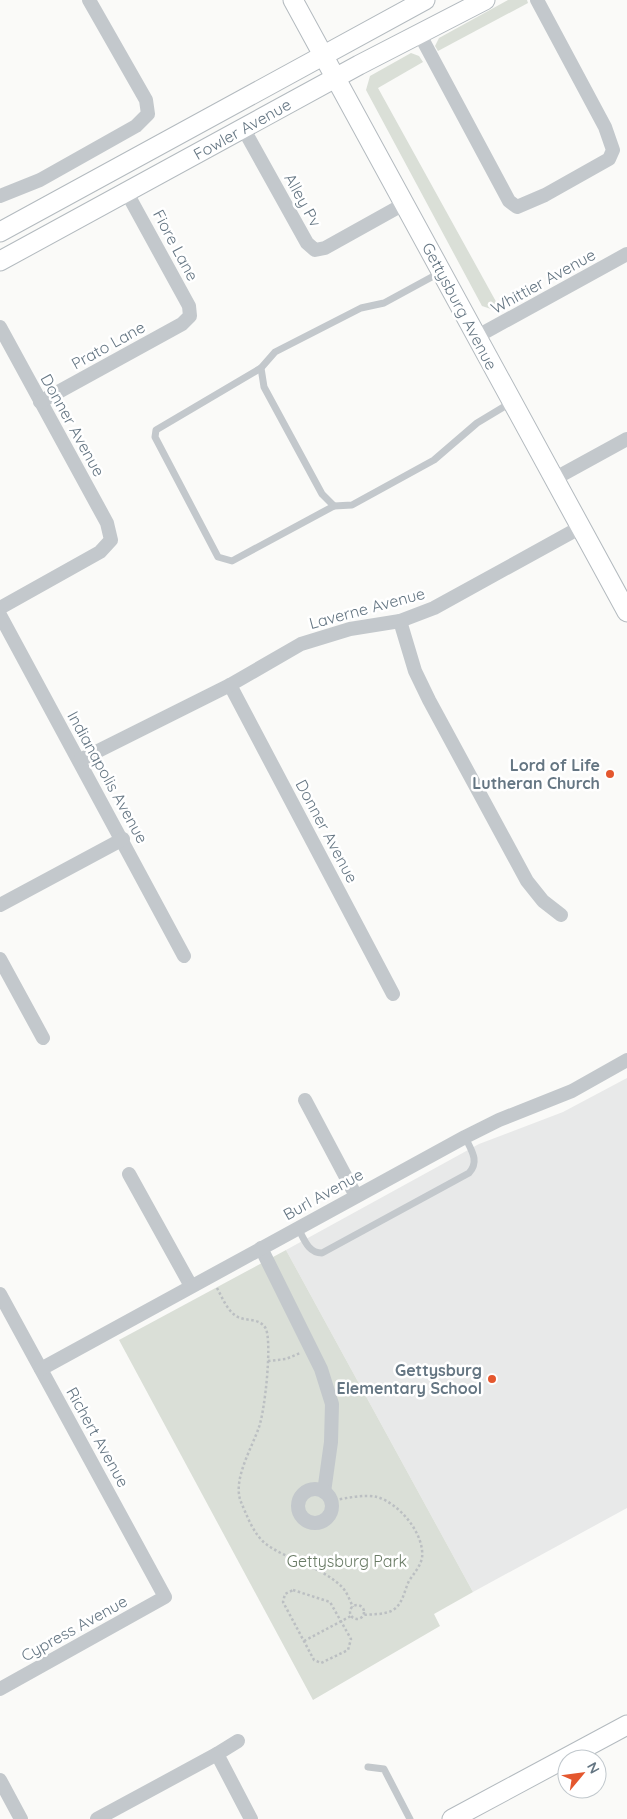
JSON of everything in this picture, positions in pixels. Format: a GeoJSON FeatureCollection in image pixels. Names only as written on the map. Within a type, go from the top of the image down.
{"type":"FeatureCollection","features":[{"type":"Feature","properties":{"kind":"main road","name":"Gettysburg Avenue"},"geometry":{"type":"LineString","coordinates":[[293,0],[627,612]]}},
{"type":"Feature","properties":{"kind":"main road","name":"Fowler Avenue"},"geometry":{"type":"LineString","coordinates":[[0,232],[425,0]]}},
{"type":"Feature","properties":{"kind":"main road","name":"Fowler Avenue"},"geometry":{"type":"LineString","coordinates":[[0,261],[418,33],[484,0]]}},
{"type":"Feature","properties":{"kind":"main road"},"geometry":{"type":"LineString","coordinates":[[452,1819],[627,1725]]}},
{"type":"Feature","properties":{"kind":"street"},"geometry":{"type":"LineString","coordinates":[[0,196],[40,180],[136,126],[148,114],[146,100],[89,0]]}},
{"type":"Feature","properties":{"kind":"street"},"geometry":{"type":"LineString","coordinates":[[418,33],[508,202],[517,207],[545,195],[609,159],[613,150],[605,127],[537,0]]}},
{"type":"Feature","properties":{"kind":"street","name":"Alley Pv"},"geometry":{"type":"LineString","coordinates":[[243,128],[307,243],[315,250],[325,248],[404,204]]}},
{"type":"Feature","properties":{"kind":"street","name":"Fiore Lane"},"geometry":{"type":"LineString","coordinates":[[127,192],[188,306],[190,316]]}},
{"type":"Feature","properties":{"kind":"street","name":"Whittier Avenue"},"geometry":{"type":"LineString","coordinates":[[476,337],[627,254]]}},
{"type":"Feature","properties":{"kind":"street","name":"Prato Lane"},"geometry":{"type":"LineString","coordinates":[[40,402],[182,324],[190,316]]}},
{"type":"Feature","properties":{"kind":"street","name":"Donner Avenue"},"geometry":{"type":"LineString","coordinates":[[0,327],[107,523],[111,540],[100,552],[0,608]]}},
{"type":"Feature","properties":{"kind":"street"},"geometry":{"type":"LineString","coordinates":[[554,479],[627,439]]}},
{"type":"Feature","properties":{"kind":"street","name":"Laverne Avenue"},"geometry":{"type":"LineString","coordinates":[[80,760],[230,685],[302,644],[350,629],[400,621],[434,608],[581,527]]}},
{"type":"Feature","properties":{"kind":"street","name":"Indianapolis Avenue"},"geometry":{"type":"LineString","coordinates":[[0,615],[123,839],[184,956]]}},
{"type":"Feature","properties":{"kind":"street"},"geometry":{"type":"LineString","coordinates":[[400,621],[415,672],[425,693],[508,847],[527,881],[543,901],[561,915]]}},
{"type":"Feature","properties":{"kind":"street","name":"Donner Avenue"},"geometry":{"type":"LineString","coordinates":[[230,685],[393,994]]}},
{"type":"Feature","properties":{"kind":"street"},"geometry":{"type":"LineString","coordinates":[[0,905],[123,839]]}},
{"type":"Feature","properties":{"kind":"street"},"geometry":{"type":"LineString","coordinates":[[0,959],[43,1038]]}},
{"type":"Feature","properties":{"kind":"street","name":"Burl Avenue"},"geometry":{"type":"LineString","coordinates":[[41,1369],[464,1137],[499,1120],[572,1091],[627,1060]]}},
{"type":"Feature","properties":{"kind":"street"},"geometry":{"type":"LineString","coordinates":[[305,1100],[356,1196]]}},
{"type":"Feature","properties":{"kind":"street"},"geometry":{"type":"LineString","coordinates":[[129,1174],[191,1286]]}},
{"type":"Feature","properties":{"kind":"street"},"geometry":{"type":"LineString","coordinates":[[261,1248],[321,1369],[332,1404],[332,1442],[327,1496]]}},
{"type":"Feature","properties":{"kind":"street","name":"Richert Avenue"},"geometry":{"type":"LineString","coordinates":[[0,1294],[165,1597]]}},
{"type":"Feature","properties":{"kind":"street","name":"Cypress Avenue"},"geometry":{"type":"LineString","coordinates":[[0,1689],[165,1597]]}},
{"type":"Feature","properties":{"kind":"street"},"geometry":{"type":"LineString","coordinates":[[97,1819],[238,1741]]}},
{"type":"Feature","properties":{"kind":"street"},"geometry":{"type":"LineString","coordinates":[[217,1754],[251,1819]]}},
{"type":"Feature","properties":{"kind":"street"},"geometry":{"type":"LineString","coordinates":[[0,1780],[21,1819]]}},
{"type":"Feature","properties":{"kind":"lane"},"geometry":{"type":"LineString","coordinates":[[442,272],[384,303],[361,308],[275,352],[261,368],[156,430],[155,437],[218,557],[232,561],[334,506],[352,505],[434,460],[477,423],[512,402]]}},
{"type":"Feature","properties":{"kind":"lane"},"geometry":{"type":"LineString","coordinates":[[261,368],[264,387],[322,494],[334,506]]}},
{"type":"Feature","properties":{"kind":"lane"},"geometry":{"type":"LineString","coordinates":[[298,1228],[309,1248],[315,1253],[322,1253],[469,1174],[475,1167],[475,1159],[464,1137]]}},
{"type":"Feature","properties":{"kind":"lane"},"geometry":{"type":"LineString","coordinates":[[368,1767],[384,1769],[410,1819]]}},
{"type":"Feature","properties":{"kind":"path"},"geometry":{"type":"LineString","coordinates":[[210,1275],[228,1308],[236,1316],[256,1321],[265,1327],[269,1340],[263,1409],[260,1425],[242,1466],[240,1500],[253,1528],[265,1544],[329,1576],[343,1588],[353,1607],[351,1616]]}},
{"type":"Feature","properties":{"kind":"path"},"geometry":{"type":"LineString","coordinates":[[268,1362],[286,1359],[310,1348]]}},
{"type":"Feature","properties":{"kind":"path"},"geometry":{"type":"LineString","coordinates":[[304,1641],[351,1616],[359,1619],[363,1615],[386,1613],[394,1610],[401,1603],[403,1593],[418,1570],[422,1558],[420,1541],[412,1526],[398,1510],[376,1497],[327,1496]]}},
{"type":"Feature","properties":{"kind":"path"},"geometry":{"type":"LineString","coordinates":[[293,1590],[330,1602],[351,1639],[348,1650],[321,1663],[314,1660],[304,1641],[283,1602],[285,1594],[293,1590]]}},
{"type":"Feature","properties":{"kind":"path"},"geometry":{"type":"LineString","coordinates":[[353,1607],[361,1607],[363,1615]]}},
{"type":"Feature","properties":{"kind":"shaded area","name":"Gettysburg Elementary School"},"geometry":{"type":"Polygon","coordinates":[[[627,1078],[627,1508],[473,1592],[286,1250],[479,1144],[563,1112],[627,1078]]]}},
{"type":"Feature","properties":{"kind":"green space"},"geometry":{"type":"Polygon","coordinates":[[[508,0],[527,0],[528,3],[438,51],[435,46],[439,38],[508,0]]]}},
{"type":"Feature","properties":{"kind":"green space"},"geometry":{"type":"Polygon","coordinates":[[[411,53],[419,56],[423,62],[378,88],[499,307],[494,310],[482,306],[366,90],[370,76],[411,53]]]}},
{"type":"Feature","properties":{"kind":"green space","name":"Gettysburg Park"},"geometry":{"type":"Polygon","coordinates":[[[286,1250],[473,1592],[434,1614],[440,1626],[313,1700],[119,1340],[286,1250]]]}},
{"type":"Feature","properties":{"kind":"place","name":"Lord of Life Lutheran Church"},"geometry":{"type":"Point","coordinates":[610,774]}},
{"type":"Feature","properties":{"kind":"place","name":"Gettysburg Elementary School"},"geometry":{"type":"Point","coordinates":[492,1379]}}]}
